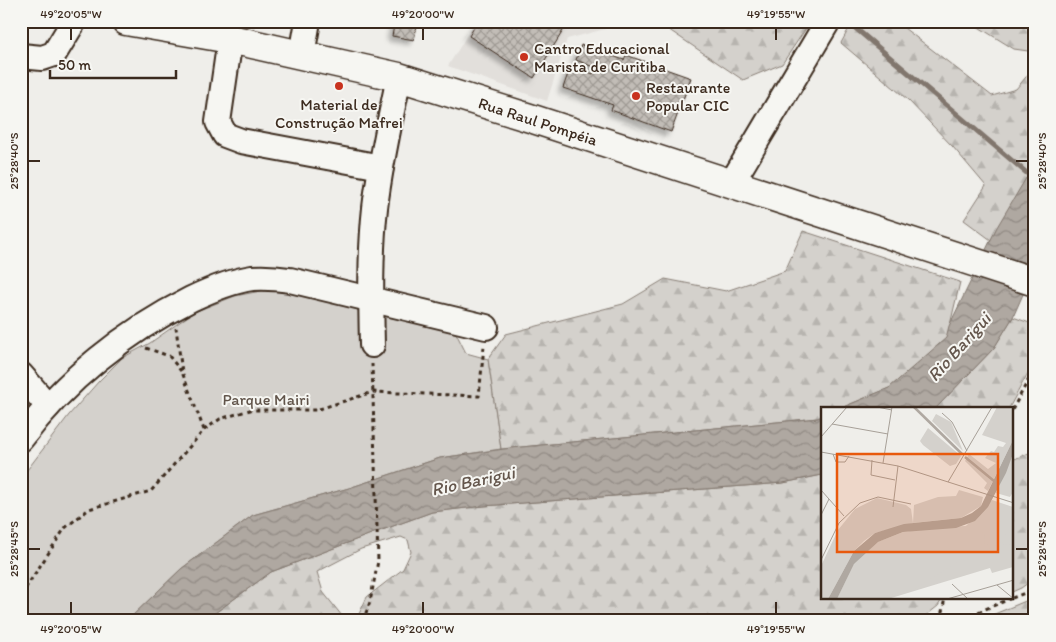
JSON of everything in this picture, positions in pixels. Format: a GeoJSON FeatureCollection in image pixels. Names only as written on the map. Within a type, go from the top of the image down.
{"type":"FeatureCollection","features":[{"type":"Feature","properties":{"kind":"main road","name":"Rua Raul Pompéia"},"geometry":{"type":"LineString","coordinates":[[126,21],[302,54],[400,78],[530,118],[1035,282]]}},
{"type":"Feature","properties":{"kind":"street"},"geometry":{"type":"LineString","coordinates":[[21,56],[42,58],[54,54],[74,21]]}},
{"type":"Feature","properties":{"kind":"street"},"geometry":{"type":"LineString","coordinates":[[302,54],[308,21]]}},
{"type":"Feature","properties":{"kind":"street"},"geometry":{"type":"LineString","coordinates":[[732,184],[827,23]]}},
{"type":"Feature","properties":{"kind":"street"},"geometry":{"type":"LineString","coordinates":[[230,40],[218,122],[226,135],[241,141],[381,167]]}},
{"type":"Feature","properties":{"kind":"street"},"geometry":{"type":"LineString","coordinates":[[372,345],[373,230],[381,167],[400,78]]}},
{"type":"Feature","properties":{"kind":"street"},"geometry":{"type":"LineString","coordinates":[[21,439],[48,406],[86,369],[109,350],[178,306],[200,295],[238,281],[269,278],[312,284],[486,327]]}},
{"type":"Feature","properties":{"kind":"street"},"geometry":{"type":"LineString","coordinates":[[21,375],[48,406]]}},
{"type":"Feature","properties":{"kind":"path"},"geometry":{"type":"LineString","coordinates":[[178,306],[176,329],[182,372],[204,430]]}},
{"type":"Feature","properties":{"kind":"path"},"geometry":{"type":"LineString","coordinates":[[21,594],[65,528],[89,508],[151,491],[204,430],[220,419],[250,410],[316,410],[373,392],[479,396],[486,327]]}},
{"type":"Feature","properties":{"kind":"path"},"geometry":{"type":"LineString","coordinates":[[363,621],[370,602],[378,561],[379,538],[372,345]]}},
{"type":"Feature","properties":{"kind":"path"},"geometry":{"type":"LineString","coordinates":[[141,348],[149,347],[169,356],[182,372]]}},
{"type":"Feature","properties":{"kind":"path"},"geometry":{"type":"LineString","coordinates":[[1014,407],[1035,368]]}},
{"type":"Feature","properties":{"kind":"path"},"geometry":{"type":"LineString","coordinates":[[1014,597],[1035,589]]}},
{"type":"Feature","properties":{"kind":"path"},"geometry":{"type":"LineString","coordinates":[[940,621],[945,600]]}},
{"type":"Feature","properties":{"kind":"path"},"geometry":{"type":"LineString","coordinates":[[956,621],[1007,600]]}},
{"type":"Feature","properties":{"kind":"shaded area"},"geometry":{"type":"Polygon","coordinates":[[[476,21],[610,21],[605,29],[567,39],[547,101],[448,66],[476,21]]]}},
{"type":"Feature","properties":{"kind":"green space"},"geometry":{"type":"Polygon","coordinates":[[[656,21],[811,21],[782,64],[743,80],[656,21]]]}},
{"type":"Feature","properties":{"kind":"green space"},"geometry":{"type":"Polygon","coordinates":[[[853,21],[895,21],[992,96],[1016,89],[1035,66],[1035,163],[991,240],[964,220],[986,186],[953,147],[908,100],[841,43],[853,21]]]}},
{"type":"Feature","properties":{"kind":"green space"},"geometry":{"type":"Polygon","coordinates":[[[973,21],[1035,21],[1035,52],[1014,49],[972,23],[973,21]]]}},
{"type":"Feature","properties":{"kind":"green space"},"geometry":{"type":"Polygon","coordinates":[[[803,231],[960,282],[947,338],[889,388],[843,407],[821,407],[821,416],[818,418],[501,449],[488,359],[506,334],[623,304],[665,279],[726,291],[785,271],[803,231]]]}},
{"type":"Feature","properties":{"kind":"green space","name":"Parque Mairi"},"geometry":{"type":"Polygon","coordinates":[[[266,290],[283,290],[320,298],[456,333],[466,353],[488,359],[501,449],[440,458],[349,488],[253,515],[181,569],[127,621],[21,621],[21,478],[69,415],[122,358],[150,343],[194,312],[235,296],[266,290]]]}},
{"type":"Feature","properties":{"kind":"green space"},"geometry":{"type":"Polygon","coordinates":[[[1013,317],[1035,325],[1035,360],[1010,407],[937,407],[994,348],[1013,317]]]}},
{"type":"Feature","properties":{"kind":"green space"},"geometry":{"type":"Polygon","coordinates":[[[1035,447],[1035,578],[1014,591],[1014,459],[1029,453],[1035,447]]]}},
{"type":"Feature","properties":{"kind":"green space"},"geometry":{"type":"Polygon","coordinates":[[[821,475],[821,600],[942,600],[938,606],[919,621],[354,621],[367,597],[403,569],[411,552],[408,540],[401,537],[361,549],[317,572],[323,592],[346,621],[204,621],[271,572],[432,512],[484,506],[783,483],[821,475]]]}},
{"type":"Feature","properties":{"kind":"green space"},"geometry":{"type":"Polygon","coordinates":[[[1035,597],[1035,621],[978,621],[1035,597]]]}},
{"type":"Feature","properties":{"kind":"water","name":"Rio Barigui"},"geometry":{"type":"Polygon","coordinates":[[[1035,163],[1035,267],[1013,317],[994,348],[937,407],[843,407],[889,388],[946,338],[949,326],[997,227],[1035,163]]]}},
{"type":"Feature","properties":{"kind":"water","name":"Rio Barigui"},"geometry":{"type":"Polygon","coordinates":[[[821,416],[821,475],[783,483],[484,506],[432,512],[271,572],[204,621],[127,621],[181,569],[253,515],[349,488],[440,458],[511,448],[821,416]]]}},
{"type":"Feature","properties":{"kind":"building"},"geometry":{"type":"Polygon","coordinates":[[[395,21],[418,21],[414,40],[392,36],[395,21]]]}},
{"type":"Feature","properties":{"kind":"building","name":"Cantro Educacional Marista de Curitiba"},"geometry":{"type":"Polygon","coordinates":[[[478,21],[569,21],[534,78],[469,36],[478,21]]]}},
{"type":"Feature","properties":{"kind":"building","name":"Restaurante Popular CIC"},"geometry":{"type":"Polygon","coordinates":[[[581,45],[624,60],[626,55],[691,78],[671,132],[611,110],[613,105],[563,88],[571,65],[593,74],[596,68],[576,60],[581,45]]]}},
{"type":"Feature","properties":{"kind":"waterway"},"geometry":{"type":"LineString","coordinates":[[847,21],[1035,180]]}},
{"type":"Feature","properties":{"kind":"place","name":"Cantro Educacional Marista de Curitiba"},"geometry":{"type":"Point","coordinates":[524,57]}},
{"type":"Feature","properties":{"kind":"place","name":"Material de Construção Mafrei"},"geometry":{"type":"Point","coordinates":[339,86]}},
{"type":"Feature","properties":{"kind":"place","name":"Restaurante Popular CIC"},"geometry":{"type":"Point","coordinates":[636,96]}}]}
